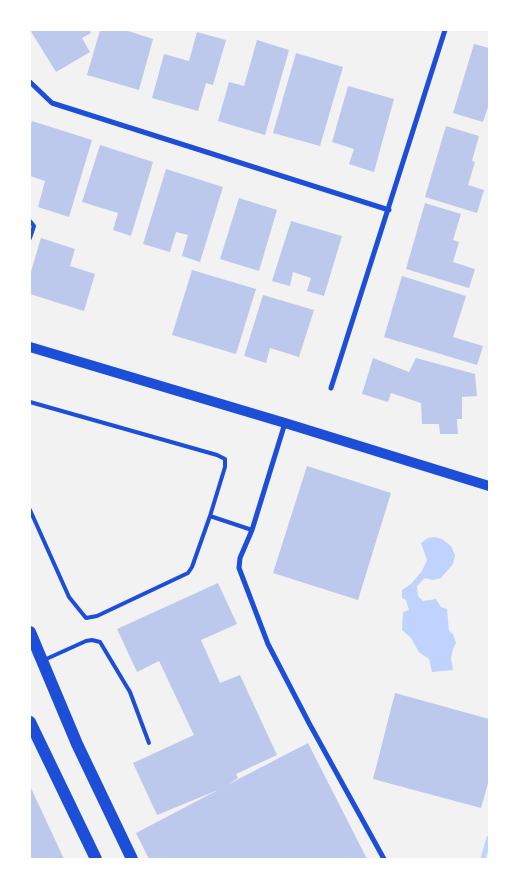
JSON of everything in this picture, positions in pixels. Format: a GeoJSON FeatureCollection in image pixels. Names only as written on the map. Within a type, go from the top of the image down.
{"type":"FeatureCollection","features":[{"type":"Feature","properties":{"kind":"main road"},"geometry":{"type":"LineString","coordinates":[[30,347],[489,486]]}},
{"type":"Feature","properties":{"kind":"main road"},"geometry":{"type":"LineString","coordinates":[[30,632],[77,744],[132,859]]}},
{"type":"Feature","properties":{"kind":"main road"},"geometry":{"type":"LineString","coordinates":[[30,722],[96,859]]}},
{"type":"Feature","properties":{"kind":"street"},"geometry":{"type":"LineString","coordinates":[[330,388],[445,30]]}},
{"type":"Feature","properties":{"kind":"street"},"geometry":{"type":"LineString","coordinates":[[30,82],[52,103],[388,210]]}},
{"type":"Feature","properties":{"kind":"street"},"geometry":{"type":"LineString","coordinates":[[285,423],[252,530],[240,558],[239,568],[268,644],[384,859]]}},
{"type":"Feature","properties":{"kind":"lane"},"geometry":{"type":"LineString","coordinates":[[30,221],[34,226],[30,238]]}},
{"type":"Feature","properties":{"kind":"lane"},"geometry":{"type":"LineString","coordinates":[[30,402],[210,452],[225,459],[225,467],[210,516],[192,567],[188,573],[96,616],[86,618],[69,597],[30,510]]}},
{"type":"Feature","properties":{"kind":"lane"},"geometry":{"type":"LineString","coordinates":[[210,516],[252,530]]}},
{"type":"Feature","properties":{"kind":"lane"},"geometry":{"type":"LineString","coordinates":[[42,661],[86,641],[100,642],[130,692],[149,743]]}},
{"type":"Feature","properties":{"kind":"water"},"geometry":{"type":"Polygon","coordinates":[[[428,538],[442,539],[451,546],[455,555],[453,564],[441,578],[433,580],[425,578],[417,586],[418,596],[423,601],[436,599],[441,607],[447,609],[449,631],[453,634],[456,643],[451,658],[453,670],[432,672],[429,659],[419,652],[411,638],[402,630],[403,612],[409,610],[406,600],[402,598],[402,590],[411,584],[422,571],[427,560],[421,543],[428,538]]]}},
{"type":"Feature","properties":{"kind":"building"},"geometry":{"type":"Polygon","coordinates":[[[30,30],[89,30],[91,33],[82,38],[90,52],[56,72],[30,30]]]}},
{"type":"Feature","properties":{"kind":"building"},"geometry":{"type":"Polygon","coordinates":[[[100,30],[125,30],[153,39],[139,90],[87,75],[100,30]]]}},
{"type":"Feature","properties":{"kind":"building"},"geometry":{"type":"Polygon","coordinates":[[[197,32],[226,40],[213,85],[206,83],[198,111],[152,98],[164,54],[189,61],[197,32]]]}},
{"type":"Feature","properties":{"kind":"building"},"geometry":{"type":"Polygon","coordinates":[[[257,40],[289,50],[265,135],[218,121],[229,82],[244,86],[257,40]]]}},
{"type":"Feature","properties":{"kind":"building"},"geometry":{"type":"Polygon","coordinates":[[[474,44],[489,48],[489,104],[483,122],[453,113],[474,44]]]}},
{"type":"Feature","properties":{"kind":"building"},"geometry":{"type":"Polygon","coordinates":[[[296,53],[343,67],[320,146],[273,133],[296,53]]]}},
{"type":"Feature","properties":{"kind":"building"},"geometry":{"type":"Polygon","coordinates":[[[348,86],[394,99],[374,172],[349,164],[354,149],[332,142],[348,86]]]}},
{"type":"Feature","properties":{"kind":"building"},"geometry":{"type":"Polygon","coordinates":[[[32,121],[92,140],[69,217],[38,207],[45,181],[30,176],[30,128],[32,121]]]}},
{"type":"Feature","properties":{"kind":"building"},"geometry":{"type":"Polygon","coordinates":[[[446,126],[479,136],[472,161],[475,162],[468,185],[484,190],[477,213],[425,197],[446,126]]]}},
{"type":"Feature","properties":{"kind":"building"},"geometry":{"type":"Polygon","coordinates":[[[100,145],[153,162],[131,236],[113,230],[118,213],[82,202],[100,145]]]}},
{"type":"Feature","properties":{"kind":"building"},"geometry":{"type":"Polygon","coordinates":[[[166,169],[223,187],[200,262],[182,256],[188,235],[176,232],[170,252],[143,244],[166,169]]]}},
{"type":"Feature","properties":{"kind":"building"},"geometry":{"type":"Polygon","coordinates":[[[239,198],[277,210],[259,271],[220,259],[239,198]]]}},
{"type":"Feature","properties":{"kind":"building"},"geometry":{"type":"Polygon","coordinates":[[[425,203],[461,214],[453,240],[459,242],[453,262],[475,269],[469,288],[406,269],[425,203]]]}},
{"type":"Feature","properties":{"kind":"building"},"geometry":{"type":"Polygon","coordinates":[[[291,221],[342,236],[324,296],[307,291],[311,278],[293,272],[290,286],[272,281],[291,221]]]}},
{"type":"Feature","properties":{"kind":"building"},"geometry":{"type":"Polygon","coordinates":[[[41,238],[75,249],[70,266],[95,274],[84,311],[30,294],[30,275],[41,238]]]}},
{"type":"Feature","properties":{"kind":"building"},"geometry":{"type":"Polygon","coordinates":[[[192,270],[256,289],[236,354],[172,335],[192,270]]]}},
{"type":"Feature","properties":{"kind":"building"},"geometry":{"type":"Polygon","coordinates":[[[402,276],[466,296],[453,337],[483,346],[477,365],[384,337],[402,276]]]}},
{"type":"Feature","properties":{"kind":"building"},"geometry":{"type":"Polygon","coordinates":[[[263,295],[314,310],[299,357],[270,348],[266,363],[244,356],[263,295]]]}},
{"type":"Feature","properties":{"kind":"building"},"geometry":{"type":"Polygon","coordinates":[[[373,358],[409,372],[416,358],[475,374],[477,396],[462,397],[462,419],[457,419],[458,434],[440,434],[439,424],[422,424],[421,403],[391,393],[388,402],[362,394],[373,358]]]}},
{"type":"Feature","properties":{"kind":"building"},"geometry":{"type":"Polygon","coordinates":[[[307,466],[391,493],[358,600],[273,573],[307,466]]]}},
{"type":"Feature","properties":{"kind":"building"},"geometry":{"type":"Polygon","coordinates":[[[218,583],[237,624],[201,640],[220,683],[240,675],[277,755],[236,774],[238,778],[227,785],[308,743],[367,859],[149,859],[136,833],[218,790],[157,815],[133,763],[194,735],[159,661],[137,672],[117,629],[218,583]]]}},
{"type":"Feature","properties":{"kind":"building"},"geometry":{"type":"Polygon","coordinates":[[[395,693],[489,719],[489,780],[481,808],[373,779],[395,693]]]}},
{"type":"Feature","properties":{"kind":"building"},"geometry":{"type":"Polygon","coordinates":[[[30,786],[64,859],[30,859],[30,786]]]}},
{"type":"Feature","properties":{"kind":"waterway"},"geometry":{"type":"LineString","coordinates":[[483,859],[489,838]]}}]}
